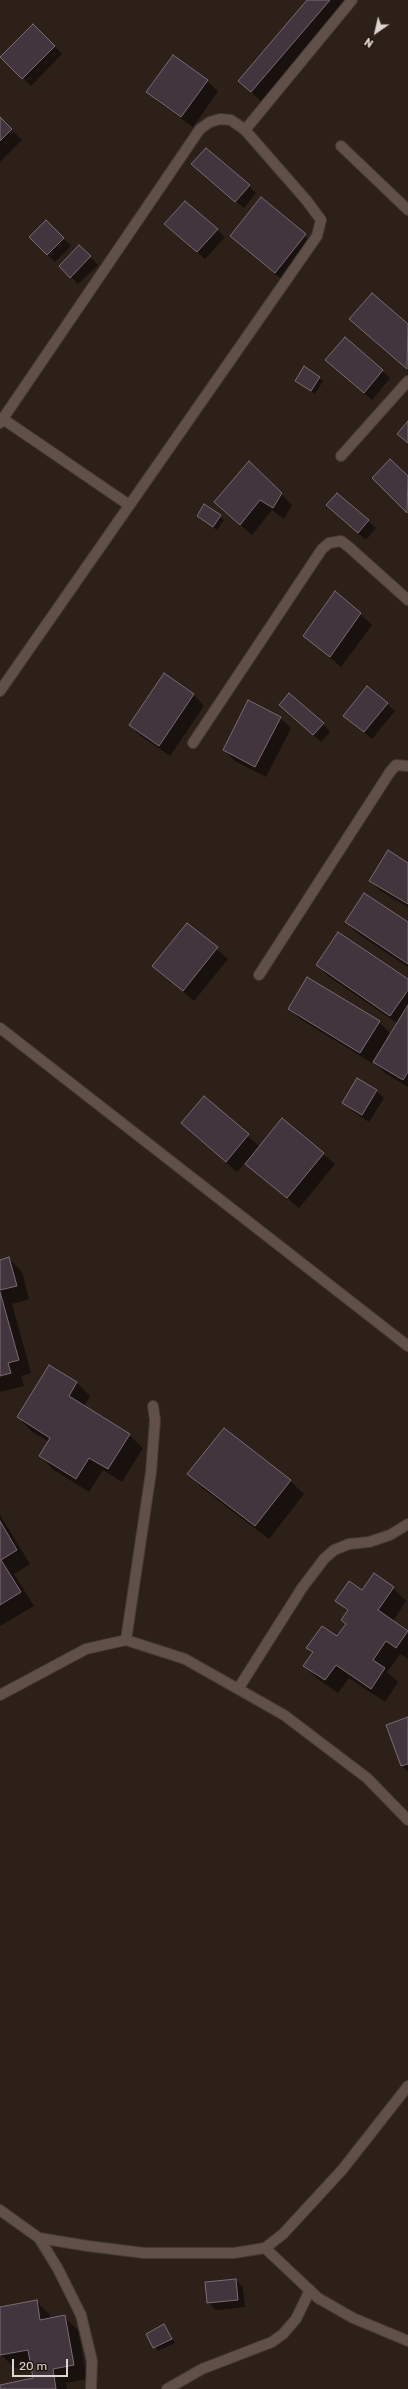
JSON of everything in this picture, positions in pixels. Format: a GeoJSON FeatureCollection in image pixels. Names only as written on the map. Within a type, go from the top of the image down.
{"type":"FeatureCollection","features":[{"type":"Feature","properties":{"kind":"street"},"geometry":{"type":"LineString","coordinates":[[245,130],[352,0]]}},
{"type":"Feature","properties":{"kind":"street"},"geometry":{"type":"LineString","coordinates":[[0,691],[317,236],[321,220],[308,201],[245,130],[231,120],[210,122],[200,129],[1,421],[129,505]]}},
{"type":"Feature","properties":{"kind":"street"},"geometry":{"type":"LineString","coordinates":[[342,146],[408,210]]}},
{"type":"Feature","properties":{"kind":"street"},"geometry":{"type":"LineString","coordinates":[[341,456],[408,381]]}},
{"type":"Feature","properties":{"kind":"street"},"geometry":{"type":"LineString","coordinates":[[194,743],[322,549],[329,543],[341,542],[350,548],[408,600]]}},
{"type":"Feature","properties":{"kind":"street"},"geometry":{"type":"LineString","coordinates":[[259,976],[390,772],[396,765],[408,766]]}},
{"type":"Feature","properties":{"kind":"street"},"geometry":{"type":"LineString","coordinates":[[0,1028],[408,1346]]}},
{"type":"Feature","properties":{"kind":"street"},"geometry":{"type":"LineString","coordinates":[[126,1640],[151,1472],[155,1420],[153,1406]]}},
{"type":"Feature","properties":{"kind":"street"},"geometry":{"type":"LineString","coordinates":[[238,1689],[302,1588],[324,1559],[334,1550],[349,1544],[370,1542],[390,1535],[408,1524]]}},
{"type":"Feature","properties":{"kind":"street"},"geometry":{"type":"LineString","coordinates":[[0,1695],[86,1649],[126,1640],[185,1659],[284,1715],[367,1778],[406,1812]]}},
{"type":"Feature","properties":{"kind":"street"},"geometry":{"type":"LineString","coordinates":[[39,2238],[144,2253],[234,2253],[265,2248],[283,2234],[342,2170],[408,2088]]}},
{"type":"Feature","properties":{"kind":"street"},"geometry":{"type":"LineString","coordinates":[[0,2210],[39,2238],[58,2269],[81,2315],[92,2361],[91,2389]]}},
{"type":"Feature","properties":{"kind":"street"},"geometry":{"type":"LineString","coordinates":[[265,2248],[318,2298],[354,2318],[408,2341]]}},
{"type":"Feature","properties":{"kind":"street"},"geometry":{"type":"LineString","coordinates":[[167,2389],[202,2369],[272,2342],[283,2334],[296,2319],[310,2290]]}},
{"type":"Feature","properties":{"kind":"building"},"geometry":{"type":"Polygon","coordinates":[[[307,0],[330,0],[251,92],[238,81],[307,0]]]}},
{"type":"Feature","properties":{"kind":"building"},"geometry":{"type":"Polygon","coordinates":[[[33,24],[55,46],[22,79],[0,57],[33,24]]]}},
{"type":"Feature","properties":{"kind":"building"},"geometry":{"type":"Polygon","coordinates":[[[173,55],[208,80],[181,117],[146,92],[173,55]]]}},
{"type":"Feature","properties":{"kind":"building"},"geometry":{"type":"Polygon","coordinates":[[[0,117],[12,129],[0,141],[0,117]]]}},
{"type":"Feature","properties":{"kind":"building"},"geometry":{"type":"Polygon","coordinates":[[[206,148],[250,185],[235,202],[191,164],[206,148]]]}},
{"type":"Feature","properties":{"kind":"building"},"geometry":{"type":"Polygon","coordinates":[[[261,197],[306,234],[275,273],[230,236],[261,197]]]}},
{"type":"Feature","properties":{"kind":"building"},"geometry":{"type":"Polygon","coordinates":[[[185,201],[218,229],[197,252],[164,224],[185,201]]]}},
{"type":"Feature","properties":{"kind":"building"},"geometry":{"type":"Polygon","coordinates":[[[46,220],[64,238],[47,255],[29,237],[46,220]]]}},
{"type":"Feature","properties":{"kind":"building"},"geometry":{"type":"Polygon","coordinates":[[[79,245],[91,256],[70,278],[59,266],[79,245]]]}},
{"type":"Feature","properties":{"kind":"building"},"geometry":{"type":"Polygon","coordinates":[[[372,293],[408,324],[407,369],[349,319],[372,293]]]}},
{"type":"Feature","properties":{"kind":"building"},"geometry":{"type":"Polygon","coordinates":[[[345,337],[383,370],[364,393],[325,360],[345,337]]]}},
{"type":"Feature","properties":{"kind":"building"},"geometry":{"type":"Polygon","coordinates":[[[304,366],[320,377],[311,391],[295,381],[304,366]]]}},
{"type":"Feature","properties":{"kind":"building"},"geometry":{"type":"Polygon","coordinates":[[[408,421],[408,443],[397,434],[408,421]]]}},
{"type":"Feature","properties":{"kind":"building"},"geometry":{"type":"Polygon","coordinates":[[[390,459],[408,476],[407,513],[372,478],[390,459]]]}},
{"type":"Feature","properties":{"kind":"building"},"geometry":{"type":"Polygon","coordinates":[[[249,461],[282,493],[273,508],[260,500],[240,525],[214,502],[249,461]]]}},
{"type":"Feature","properties":{"kind":"building"},"geometry":{"type":"Polygon","coordinates":[[[337,493],[369,520],[358,533],[326,505],[337,493]]]}},
{"type":"Feature","properties":{"kind":"building"},"geometry":{"type":"Polygon","coordinates":[[[204,504],[221,515],[213,527],[197,516],[204,504]]]}},
{"type":"Feature","properties":{"kind":"building"},"geometry":{"type":"Polygon","coordinates":[[[335,591],[361,613],[330,657],[303,636],[335,591]]]}},
{"type":"Feature","properties":{"kind":"building"},"geometry":{"type":"Polygon","coordinates":[[[164,673],[194,694],[159,746],[129,725],[164,673]]]}},
{"type":"Feature","properties":{"kind":"building"},"geometry":{"type":"Polygon","coordinates":[[[367,686],[388,703],[364,732],[343,716],[367,686]]]}},
{"type":"Feature","properties":{"kind":"building"},"geometry":{"type":"Polygon","coordinates":[[[289,693],[324,723],[313,735],[279,705],[289,693]]]}},
{"type":"Feature","properties":{"kind":"building"},"geometry":{"type":"Polygon","coordinates":[[[248,700],[281,717],[255,767],[223,750],[248,700]]]}},
{"type":"Feature","properties":{"kind":"building"},"geometry":{"type":"Polygon","coordinates":[[[388,850],[408,863],[408,904],[369,881],[388,850]]]}},
{"type":"Feature","properties":{"kind":"building"},"geometry":{"type":"Polygon","coordinates":[[[364,893],[408,922],[408,964],[345,922],[364,893]]]}},
{"type":"Feature","properties":{"kind":"building"},"geometry":{"type":"Polygon","coordinates":[[[187,923],[218,947],[183,991],[152,966],[187,923]]]}},
{"type":"Feature","properties":{"kind":"building"},"geometry":{"type":"Polygon","coordinates":[[[338,932],[408,979],[408,990],[390,1016],[316,965],[338,932]]]}},
{"type":"Feature","properties":{"kind":"building"},"geometry":{"type":"Polygon","coordinates":[[[307,977],[380,1021],[360,1053],[288,1009],[307,977]]]}},
{"type":"Feature","properties":{"kind":"building"},"geometry":{"type":"Polygon","coordinates":[[[408,1005],[408,1072],[403,1080],[373,1062],[408,1005]]]}},
{"type":"Feature","properties":{"kind":"building"},"geometry":{"type":"Polygon","coordinates":[[[357,1078],[377,1090],[362,1115],[342,1103],[357,1078]]]}},
{"type":"Feature","properties":{"kind":"building"},"geometry":{"type":"Polygon","coordinates":[[[204,1096],[249,1134],[226,1162],[181,1123],[204,1096]]]}},
{"type":"Feature","properties":{"kind":"building"},"geometry":{"type":"Polygon","coordinates":[[[282,1118],[324,1153],[287,1198],[245,1164],[282,1118]]]}},
{"type":"Feature","properties":{"kind":"building"},"geometry":{"type":"Polygon","coordinates":[[[9,1257],[17,1286],[0,1290],[0,1260],[9,1257]]]}},
{"type":"Feature","properties":{"kind":"building"},"geometry":{"type":"Polygon","coordinates":[[[0,1292],[19,1360],[8,1363],[11,1373],[0,1376],[0,1292]]]}},
{"type":"Feature","properties":{"kind":"building"},"geometry":{"type":"Polygon","coordinates":[[[49,1365],[77,1382],[69,1396],[130,1434],[108,1469],[89,1458],[76,1479],[39,1456],[50,1438],[17,1417],[49,1365]]]}},
{"type":"Feature","properties":{"kind":"building"},"geometry":{"type":"Polygon","coordinates":[[[224,1428],[291,1480],[255,1526],[187,1474],[224,1428]]]}},
{"type":"Feature","properties":{"kind":"building"},"geometry":{"type":"Polygon","coordinates":[[[0,1521],[17,1550],[1,1560],[21,1592],[0,1605],[0,1521]]]}},
{"type":"Feature","properties":{"kind":"building"},"geometry":{"type":"Polygon","coordinates":[[[374,1573],[394,1587],[378,1610],[408,1631],[396,1648],[386,1641],[373,1660],[385,1668],[371,1689],[336,1665],[325,1680],[303,1666],[313,1652],[306,1648],[322,1626],[337,1636],[346,1624],[341,1620],[348,1610],[335,1601],[349,1581],[362,1590],[374,1573]]]}},
{"type":"Feature","properties":{"kind":"building"},"geometry":{"type":"Polygon","coordinates":[[[408,1717],[408,1764],[401,1766],[386,1725],[408,1717]]]}},
{"type":"Feature","properties":{"kind":"building"},"geometry":{"type":"Polygon","coordinates":[[[236,2279],[238,2300],[207,2303],[205,2282],[236,2279]]]}},
{"type":"Feature","properties":{"kind":"building"},"geometry":{"type":"Polygon","coordinates":[[[37,2300],[40,2320],[65,2315],[74,2365],[53,2369],[56,2389],[0,2389],[0,2385],[33,2378],[28,2350],[0,2355],[0,2307],[37,2300]]]}},
{"type":"Feature","properties":{"kind":"building"},"geometry":{"type":"Polygon","coordinates":[[[164,2324],[172,2339],[153,2348],[146,2334],[164,2324]]]}}]}
